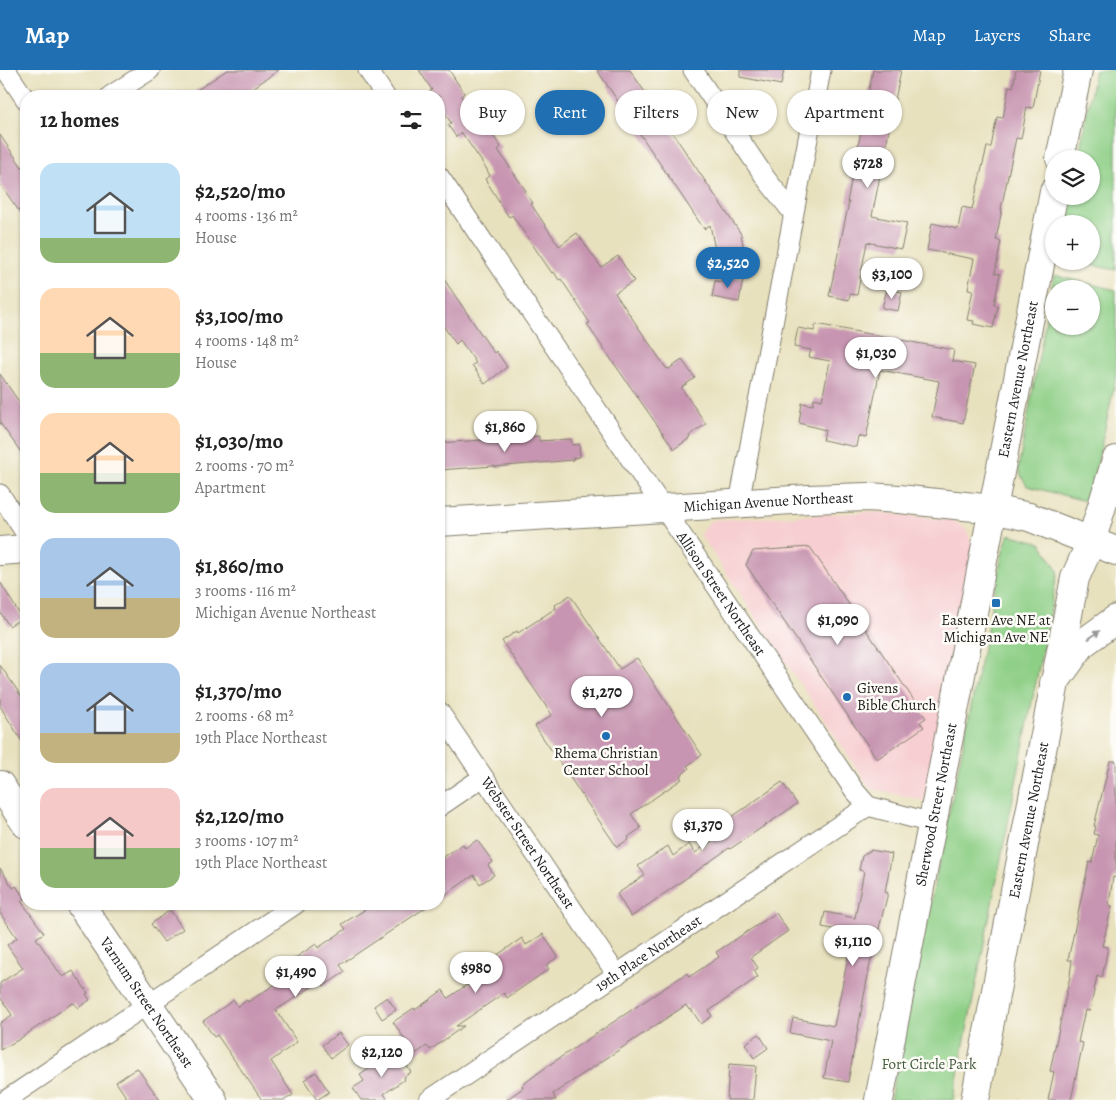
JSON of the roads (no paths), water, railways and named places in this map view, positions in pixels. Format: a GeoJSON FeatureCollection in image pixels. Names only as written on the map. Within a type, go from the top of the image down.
{"type":"FeatureCollection","features":[{"type":"Feature","properties":{"kind":"street"},"geometry":{"type":"LineString","coordinates":[[6,70],[20,91]]}},
{"type":"Feature","properties":{"kind":"street"},"geometry":{"type":"LineString","coordinates":[[119,90],[150,70]]}},
{"type":"Feature","properties":{"kind":"street"},"geometry":{"type":"LineString","coordinates":[[368,70],[381,90]]}},
{"type":"Feature","properties":{"kind":"street"},"geometry":{"type":"LineString","coordinates":[[693,70],[767,180],[793,213]]}},
{"type":"Feature","properties":{"kind":"street"},"geometry":{"type":"LineString","coordinates":[[738,503],[821,70]]}},
{"type":"Feature","properties":{"kind":"street"},"geometry":{"type":"LineString","coordinates":[[1062,150],[1078,70]]}},
{"type":"Feature","properties":{"kind":"street","name":"Allison Street Northeast"},"geometry":{"type":"LineString","coordinates":[[445,185],[854,790],[868,806]]}},
{"type":"Feature","properties":{"kind":"street","name":"Eastern Avenue Northeast"},"geometry":{"type":"LineString","coordinates":[[993,509],[1051,205]]}},
{"type":"Feature","properties":{"kind":"street","name":"Eastern Avenue Northeast"},"geometry":{"type":"LineString","coordinates":[[975,1100],[1074,578],[1104,546],[1116,460]]}},
{"type":"Feature","properties":{"kind":"street"},"geometry":{"type":"LineString","coordinates":[[0,494],[20,525]]}},
{"type":"Feature","properties":{"kind":"street","name":"Michigan Avenue Northeast"},"geometry":{"type":"LineString","coordinates":[[445,522],[738,503],[867,497],[993,509],[1029,517],[1104,546],[1116,563]]}},
{"type":"Feature","properties":{"kind":"street","name":"Sherwood Street Northeast"},"geometry":{"type":"LineString","coordinates":[[879,1100],[993,509]]}},
{"type":"Feature","properties":{"kind":"street"},"geometry":{"type":"LineString","coordinates":[[0,551],[20,549]]}},
{"type":"Feature","properties":{"kind":"street"},"geometry":{"type":"LineString","coordinates":[[1054,683],[1082,644],[1116,619]]}},
{"type":"Feature","properties":{"kind":"street","name":"Webster Street Northeast"},"geometry":{"type":"LineString","coordinates":[[445,720],[617,975]]}},
{"type":"Feature","properties":{"kind":"street"},"geometry":{"type":"LineString","coordinates":[[445,803],[483,777]]}},
{"type":"Feature","properties":{"kind":"street"},"geometry":{"type":"LineString","coordinates":[[0,785],[20,815]]}},
{"type":"Feature","properties":{"kind":"street"},"geometry":{"type":"LineString","coordinates":[[868,806],[932,823]]}},
{"type":"Feature","properties":{"kind":"street","name":"19th Place Northeast"},"geometry":{"type":"LineString","coordinates":[[429,1100],[868,806]]}},
{"type":"Feature","properties":{"kind":"street","name":"Varnum Street Northeast"},"geometry":{"type":"LineString","coordinates":[[84,910],[213,1100]]}},
{"type":"Feature","properties":{"kind":"street"},"geometry":{"type":"LineString","coordinates":[[6,1100],[287,910]]}},
{"type":"Feature","properties":{"kind":"place","name":"Eastern Ave NE at Michigan Ave NE"},"geometry":{"type":"Point","coordinates":[996,603]}},
{"type":"Feature","properties":{"kind":"place","name":"Givens Bible Church"},"geometry":{"type":"Point","coordinates":[847,697]}},
{"type":"Feature","properties":{"kind":"place","name":"Rhema Christian Center School"},"geometry":{"type":"Point","coordinates":[606,736]}},
{"type":"Feature","properties":{"kind":"park label","name":"Fort Circle Park"},"geometry":{"type":"Point","coordinates":[929,1064]}}]}
